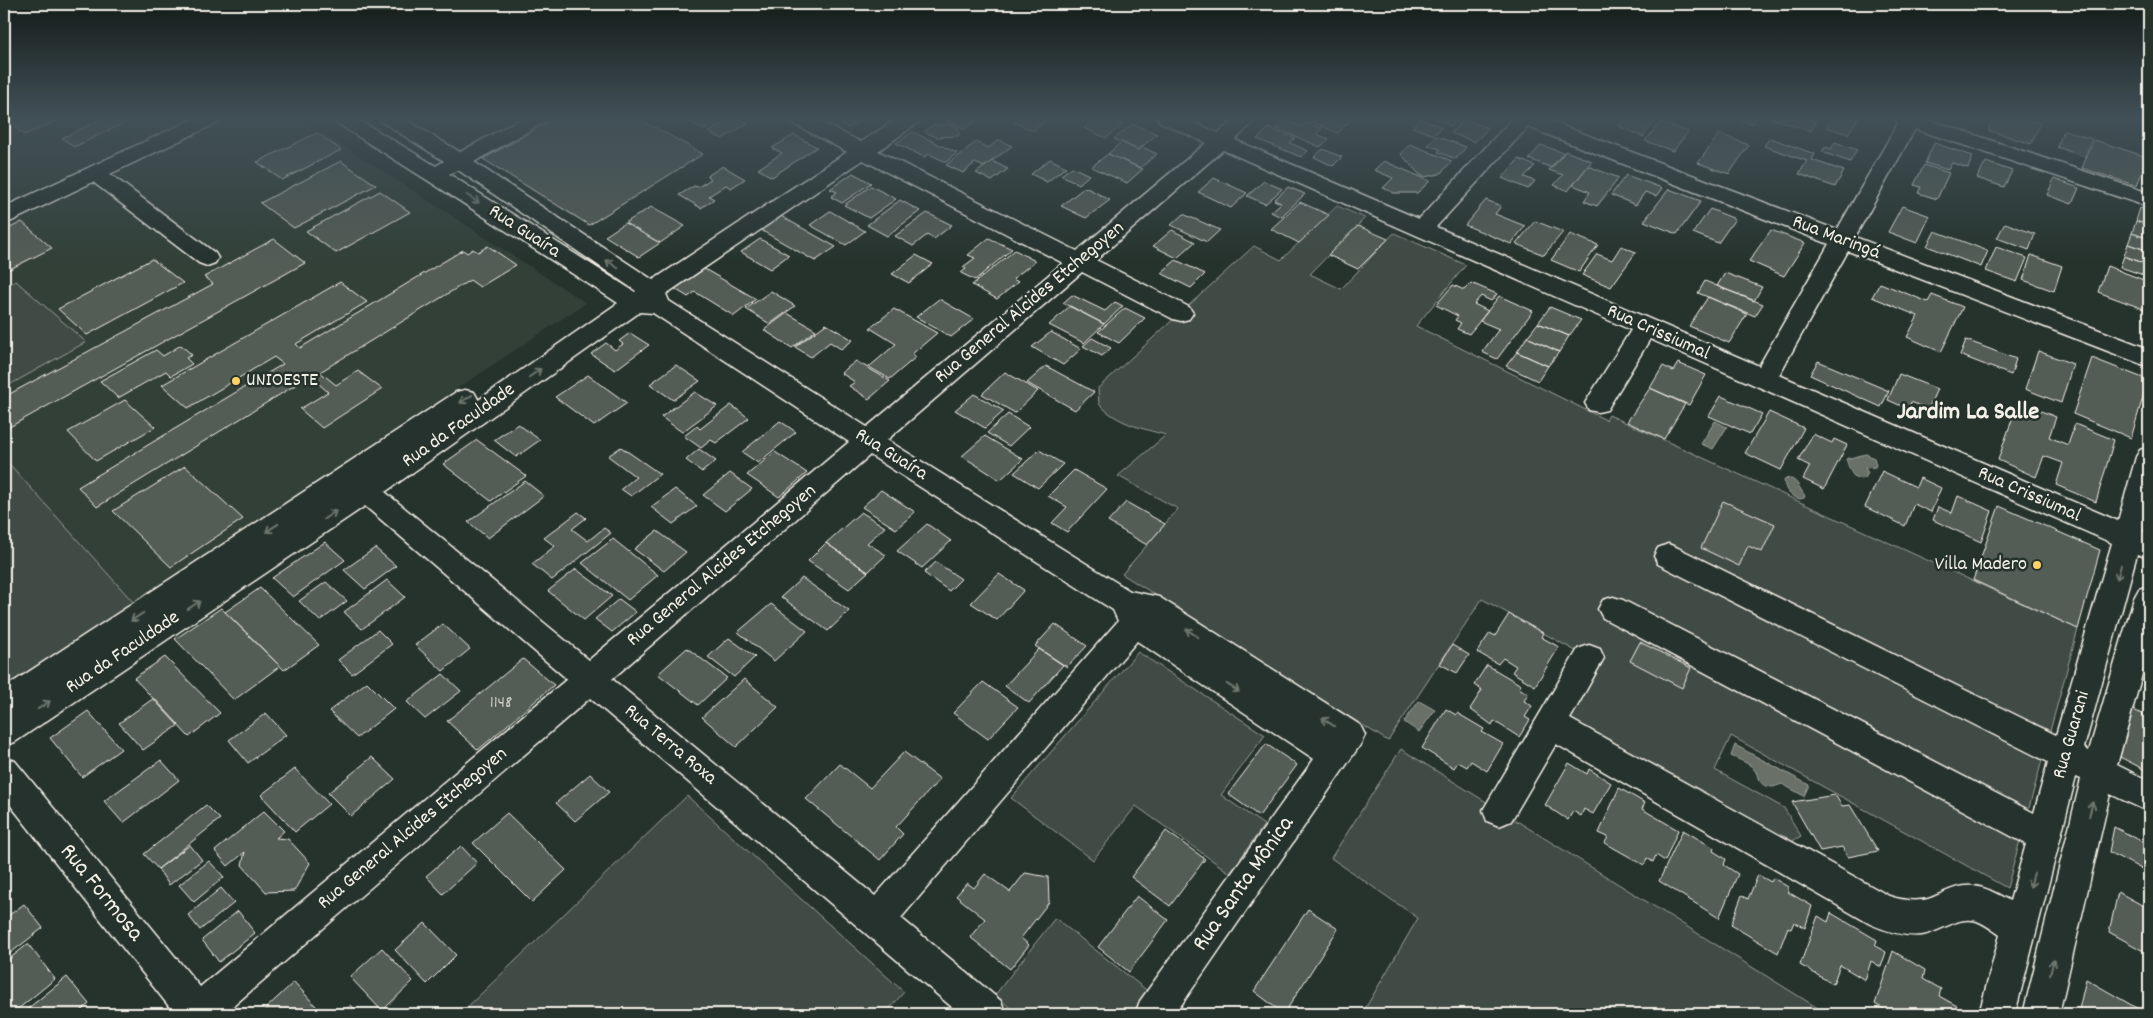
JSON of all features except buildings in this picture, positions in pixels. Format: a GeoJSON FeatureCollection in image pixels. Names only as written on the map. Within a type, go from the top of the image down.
{"type":"FeatureCollection","features":[{"type":"Feature","properties":{"kind":"street"},"geometry":{"type":"LineString","coordinates":[[4,216],[110,166]]}},
{"type":"Feature","properties":{"kind":"street","name":"Rua Guaíra"},"geometry":{"type":"LineString","coordinates":[[420,166],[641,295],[1136,610],[1334,755]]}},
{"type":"Feature","properties":{"kind":"street"},"geometry":{"type":"LineString","coordinates":[[435,175],[451,166]]}},
{"type":"Feature","properties":{"kind":"street","name":"Rua Guaíra"},"geometry":{"type":"LineString","coordinates":[[464,166],[641,295]]}},
{"type":"Feature","properties":{"kind":"street","name":"Rua da Faculdade"},"geometry":{"type":"LineString","coordinates":[[4,732],[358,484],[641,295],[827,166]]}},
{"type":"Feature","properties":{"kind":"street"},"geometry":{"type":"LineString","coordinates":[[891,166],[1181,313]]}},
{"type":"Feature","properties":{"kind":"street","name":"Rua General Alcides Etchegoyen"},"geometry":{"type":"LineString","coordinates":[[197,1014],[1191,166]]}},
{"type":"Feature","properties":{"kind":"street","name":"Rua Crissiumal"},"geometry":{"type":"LineString","coordinates":[[1276,166],[2139,543]]}},
{"type":"Feature","properties":{"kind":"street"},"geometry":{"type":"LineString","coordinates":[[1422,229],[1480,166]]}},
{"type":"Feature","properties":{"kind":"street","name":"Rua Maringá"},"geometry":{"type":"LineString","coordinates":[[1647,166],[2149,358]]}},
{"type":"Feature","properties":{"kind":"street"},"geometry":{"type":"LineString","coordinates":[[1764,379],[1882,166]]}},
{"type":"Feature","properties":{"kind":"street"},"geometry":{"type":"LineString","coordinates":[[2046,166],[2149,200]]}},
{"type":"Feature","properties":{"kind":"street"},"geometry":{"type":"LineString","coordinates":[[94,173],[207,258]]}},
{"type":"Feature","properties":{"kind":"street"},"geometry":{"type":"LineString","coordinates":[[1598,403],[1645,327]]}},
{"type":"Feature","properties":{"kind":"street","name":"Rua Guarani"},"geometry":{"type":"LineString","coordinates":[[1997,1014],[2066,755],[2139,543],[2149,457]]}},
{"type":"Feature","properties":{"kind":"street","name":"Rua da Faculdade"},"geometry":{"type":"LineString","coordinates":[[4,705],[358,484]]}},
{"type":"Feature","properties":{"kind":"street","name":"Rua Terra Roxa"},"geometry":{"type":"LineString","coordinates":[[358,484],[988,1014]]}},
{"type":"Feature","properties":{"kind":"street"},"geometry":{"type":"LineString","coordinates":[[1668,556],[2149,797]]}},
{"type":"Feature","properties":{"kind":"street","name":"Rua Guarani"},"geometry":{"type":"LineString","coordinates":[[2041,1014],[2100,772],[2149,598]]}},
{"type":"Feature","properties":{"kind":"street"},"geometry":{"type":"LineString","coordinates":[[1613,609],[2044,836]]}},
{"type":"Feature","properties":{"kind":"street"},"geometry":{"type":"LineString","coordinates":[[876,920],[1136,610]]}},
{"type":"Feature","properties":{"kind":"street"},"geometry":{"type":"LineString","coordinates":[[1499,810],[1589,658]]}},
{"type":"Feature","properties":{"kind":"street"},"geometry":{"type":"LineString","coordinates":[[1550,724],[1882,912],[1893,916],[1924,917],[1948,906],[1974,903],[1989,909],[2020,927]]}},
{"type":"Feature","properties":{"kind":"street","name":"Rua Santa Mônica"},"geometry":{"type":"LineString","coordinates":[[1153,1014],[1334,755]]}},
{"type":"Feature","properties":{"kind":"street","name":"Rua Formosa"},"geometry":{"type":"LineString","coordinates":[[4,772],[197,1014]]}},
{"type":"Feature","properties":{"kind":"shaded area","name":"UNIOESTE"},"geometry":{"type":"Polygon","coordinates":[[[4,166],[374,166],[586,303],[134,603],[4,458],[4,166]]]}},
{"type":"Feature","properties":{"kind":"shaded area"},"geometry":{"type":"Polygon","coordinates":[[[1337,206],[1365,218],[1310,274],[1341,289],[1394,233],[1466,265],[1416,326],[1606,420],[1609,415],[2078,629],[2007,888],[1731,736],[1715,770],[1784,808],[1801,836],[1794,840],[1790,847],[1568,722],[1601,665],[1482,599],[1388,741],[1122,574],[1178,509],[1118,476],[1166,435],[1122,421],[1106,411],[1099,404],[1098,388],[1254,246],[1281,260],[1337,206]]]}},
{"type":"Feature","properties":{"kind":"shaded area"},"geometry":{"type":"Polygon","coordinates":[[[16,281],[86,342],[4,388],[4,287],[16,281]]]}},
{"type":"Feature","properties":{"kind":"shaded area"},"geometry":{"type":"Polygon","coordinates":[[[1715,421],[1727,427],[1713,449],[1701,444],[1715,421]]]}},
{"type":"Feature","properties":{"kind":"shaded area"},"geometry":{"type":"Polygon","coordinates":[[[1866,454],[1874,458],[1875,467],[1865,468],[1868,473],[1865,478],[1857,478],[1852,474],[1846,459],[1866,454]]]}},
{"type":"Feature","properties":{"kind":"shaded area"},"geometry":{"type":"Polygon","coordinates":[[[4,458],[134,603],[4,690],[4,458]]]}},
{"type":"Feature","properties":{"kind":"shaded area"},"geometry":{"type":"Polygon","coordinates":[[[1786,478],[1790,478],[1797,484],[1805,496],[1804,498],[1796,498],[1789,493],[1784,481],[1786,478]]]}},
{"type":"Feature","properties":{"kind":"shaded area"},"geometry":{"type":"Polygon","coordinates":[[[1138,652],[1265,735],[1221,795],[1264,825],[1230,873],[1136,806],[1093,860],[1011,798],[1138,652]]]}},
{"type":"Feature","properties":{"kind":"shaded area"},"geometry":{"type":"Polygon","coordinates":[[[1419,701],[1435,710],[1419,732],[1404,722],[1419,701]]]}},
{"type":"Feature","properties":{"kind":"shaded area"},"geometry":{"type":"Polygon","coordinates":[[[1735,745],[1809,785],[1804,796],[1782,784],[1773,787],[1761,783],[1751,766],[1731,756],[1735,745]]]}},
{"type":"Feature","properties":{"kind":"shaded area"},"geometry":{"type":"Polygon","coordinates":[[[1401,749],[1821,1010],[1819,1014],[1362,1014],[1418,918],[1331,858],[1401,749]]]}},
{"type":"Feature","properties":{"kind":"shaded area"},"geometry":{"type":"Polygon","coordinates":[[[687,796],[904,992],[885,1014],[460,1014],[687,796]]]}},
{"type":"Feature","properties":{"kind":"shaded area"},"geometry":{"type":"Polygon","coordinates":[[[1055,918],[1150,993],[1135,1014],[1017,1014],[995,995],[1055,918]]]}},
{"type":"Feature","properties":{"kind":"place","name":"UNIOESTE"},"geometry":{"type":"Point","coordinates":[236,381]}},
{"type":"Feature","properties":{"kind":"place","name":"Villa Madero"},"geometry":{"type":"Point","coordinates":[2037,565]}},
{"type":"Feature","properties":{"kind":"district","name":"Jardim La Salle"},"geometry":{"type":"Point","coordinates":[1968,413]}}]}
